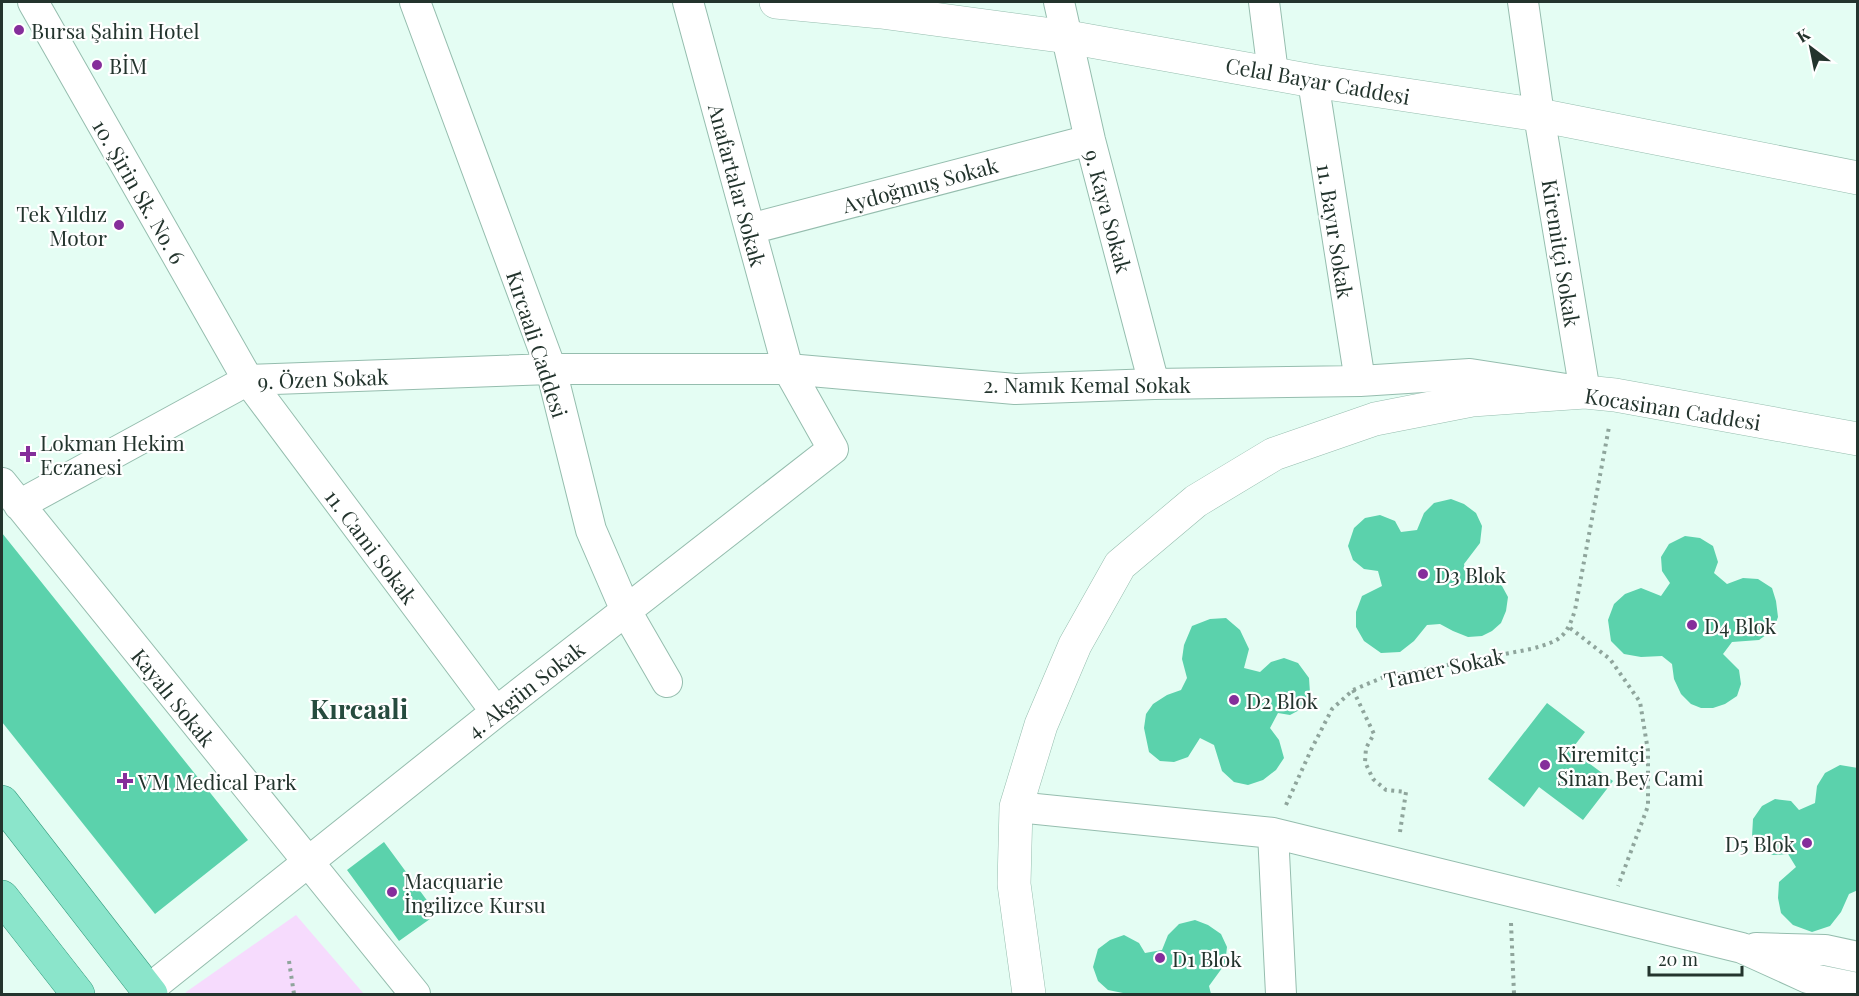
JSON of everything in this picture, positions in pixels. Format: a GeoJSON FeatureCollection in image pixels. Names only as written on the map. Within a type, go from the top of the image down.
{"type":"FeatureCollection","features":[{"type":"Feature","properties":{"kind":"main road"},"geometry":{"type":"LineString","coordinates":[[2,802],[149,992]]}},
{"type":"Feature","properties":{"kind":"main road"},"geometry":{"type":"LineString","coordinates":[[2,897],[78,994]]}},
{"type":"Feature","properties":{"kind":"street","name":"10. Şirin Sk. No. 6"},"geometry":{"type":"LineString","coordinates":[[33,2],[248,380]]}},
{"type":"Feature","properties":{"kind":"street","name":"Kırcaali Caddesi"},"geometry":{"type":"LineString","coordinates":[[415,2],[551,369],[591,530],[626,611],[667,682]]}},
{"type":"Feature","properties":{"kind":"street","name":"Anafartalar Sokak"},"geometry":{"type":"LineString","coordinates":[[688,2],[788,369]]}},
{"type":"Feature","properties":{"kind":"street","name":"Celal Bayar Caddesi"},"geometry":{"type":"LineString","coordinates":[[776,2],[879,7],[1068,37],[1313,81],[1539,115],[1857,178]]}},
{"type":"Feature","properties":{"kind":"street","name":"9. Kaya Sokak"},"geometry":{"type":"LineString","coordinates":[[1059,2],[1090,140],[1154,384]]}},
{"type":"Feature","properties":{"kind":"street"},"geometry":{"type":"LineString","coordinates":[[1264,2],[1273,73]]}},
{"type":"Feature","properties":{"kind":"street","name":"Kiremitçi Sokak"},"geometry":{"type":"LineString","coordinates":[[1523,2],[1539,115],[1600,394]]}},
{"type":"Feature","properties":{"kind":"street","name":"11. Bayır Sokak"},"geometry":{"type":"LineString","coordinates":[[1313,81],[1360,381]]}},
{"type":"Feature","properties":{"kind":"street","name":"Aydoğmuş Sokak"},"geometry":{"type":"LineString","coordinates":[[750,229],[1090,140]]}},
{"type":"Feature","properties":{"kind":"street","name":"9. Özen Sokak"},"geometry":{"type":"LineString","coordinates":[[10,494],[248,380],[551,369]]}},
{"type":"Feature","properties":{"kind":"street","name":"2. Namık Kemal Sokak"},"geometry":{"type":"LineString","coordinates":[[551,369],[788,369],[1015,389],[1360,381],[1470,374],[1600,394]]}},
{"type":"Feature","properties":{"kind":"street","name":"4. Akgün Sokak"},"geometry":{"type":"LineString","coordinates":[[149,992],[496,712],[833,449],[788,369]]}},
{"type":"Feature","properties":{"kind":"street","name":"11. Cami Sokak"},"geometry":{"type":"LineString","coordinates":[[248,380],[496,712]]}},
{"type":"Feature","properties":{"kind":"street","name":"Kocasinan Caddesi"},"geometry":{"type":"LineString","coordinates":[[1029,994],[1014,884],[1016,807],[1041,725],[1075,645],[1120,565],[1196,501],[1274,454],[1375,418],[1472,400],[1600,394],[1857,439]]}},
{"type":"Feature","properties":{"kind":"street","name":"Kayalı Sokak"},"geometry":{"type":"LineString","coordinates":[[10,494],[415,994]]}},
{"type":"Feature","properties":{"kind":"street"},"geometry":{"type":"LineString","coordinates":[[1016,807],[1273,833],[1742,948],[1825,950],[1857,957]]}},
{"type":"Feature","properties":{"kind":"street"},"geometry":{"type":"LineString","coordinates":[[1273,833],[1281,994]]}},
{"type":"Feature","properties":{"kind":"street"},"geometry":{"type":"LineString","coordinates":[[1742,948],[1806,986],[1857,988]]}},
{"type":"Feature","properties":{"kind":"path"},"geometry":{"type":"LineString","coordinates":[[1600,394],[1575,610],[1569,628],[1610,659],[1640,702],[1648,752],[1648,806],[1607,915]]}},
{"type":"Feature","properties":{"kind":"path","name":"Tamer Sokak"},"geometry":{"type":"LineString","coordinates":[[1273,833],[1332,709],[1353,690],[1384,677],[1531,649],[1554,642],[1569,628]]}},
{"type":"Feature","properties":{"kind":"path"},"geometry":{"type":"LineString","coordinates":[[1353,690],[1374,734],[1366,748],[1365,762],[1373,779],[1386,790],[1406,792],[1396,864]]}},
{"type":"Feature","properties":{"kind":"path"},"geometry":{"type":"LineString","coordinates":[[1510,892],[1514,994]]}},
{"type":"Feature","properties":{"kind":"path"},"geometry":{"type":"LineString","coordinates":[[289,961],[294,994]]}},
{"type":"Feature","properties":{"kind":"shaded area"},"geometry":{"type":"Polygon","coordinates":[[[296,915],[364,994],[185,994],[186,992],[296,915]]]}},
{"type":"Feature","properties":{"kind":"building","name":"D3 Blok"},"geometry":{"type":"Polygon","coordinates":[[[1451,499],[1464,504],[1476,513],[1482,526],[1480,543],[1464,564],[1467,579],[1490,577],[1502,586],[1508,597],[1501,623],[1482,636],[1468,637],[1440,624],[1427,625],[1414,641],[1400,652],[1381,653],[1364,641],[1356,627],[1356,612],[1362,596],[1382,586],[1378,571],[1364,569],[1353,560],[1348,546],[1354,528],[1365,518],[1380,515],[1395,521],[1401,532],[1417,530],[1424,513],[1434,503],[1451,499]]]}},
{"type":"Feature","properties":{"kind":"building","name":"VM Medical Park"},"geometry":{"type":"Polygon","coordinates":[[[2,533],[248,840],[155,914],[2,722],[2,533]]]}},
{"type":"Feature","properties":{"kind":"building","name":"D4 Blok"},"geometry":{"type":"Polygon","coordinates":[[[1685,536],[1700,538],[1713,546],[1718,562],[1714,573],[1727,584],[1743,578],[1758,579],[1772,588],[1776,601],[1778,617],[1773,630],[1759,640],[1732,642],[1723,654],[1739,670],[1741,684],[1737,696],[1713,708],[1701,708],[1691,704],[1681,694],[1674,679],[1672,664],[1662,656],[1641,657],[1624,654],[1611,641],[1608,620],[1614,604],[1625,594],[1641,588],[1661,596],[1670,583],[1662,571],[1661,557],[1669,544],[1685,536]]]}},
{"type":"Feature","properties":{"kind":"building","name":"D2 Blok"},"geometry":{"type":"Polygon","coordinates":[[[1226,618],[1240,630],[1249,649],[1244,668],[1260,672],[1271,662],[1284,658],[1298,663],[1309,678],[1310,693],[1305,707],[1290,715],[1278,713],[1270,728],[1279,740],[1284,758],[1276,770],[1263,780],[1248,785],[1234,782],[1222,771],[1214,745],[1200,738],[1188,757],[1174,762],[1160,761],[1149,752],[1144,728],[1146,714],[1153,704],[1181,690],[1187,678],[1182,659],[1184,645],[1192,626],[1210,619],[1226,618]]]}},
{"type":"Feature","properties":{"kind":"building","name":"Kiremitçi Sinan Bey Cami"},"geometry":{"type":"Polygon","coordinates":[[[1547,703],[1585,732],[1571,750],[1613,781],[1583,820],[1539,787],[1524,807],[1488,779],[1547,703]]]}},
{"type":"Feature","properties":{"kind":"building","name":"D5 Blok"},"geometry":{"type":"Polygon","coordinates":[[[1840,765],[1858,768],[1858,890],[1849,894],[1841,912],[1830,926],[1812,932],[1793,925],[1781,913],[1778,898],[1779,882],[1796,867],[1788,854],[1773,855],[1761,850],[1752,837],[1753,819],[1762,806],[1775,799],[1791,801],[1799,810],[1815,803],[1817,786],[1825,773],[1840,765]]]}},
{"type":"Feature","properties":{"kind":"building","name":"Macquarie İngilizce Kursu"},"geometry":{"type":"Polygon","coordinates":[[[384,842],[437,914],[399,941],[347,870],[384,842]]]}},
{"type":"Feature","properties":{"kind":"building","name":"D1 Blok"},"geometry":{"type":"Polygon","coordinates":[[[1195,920],[1221,934],[1227,947],[1225,964],[1209,986],[1211,994],[1123,994],[1108,990],[1098,981],[1093,967],[1098,949],[1110,940],[1124,935],[1139,943],[1145,953],[1162,950],[1168,935],[1179,924],[1195,920]]]}},
{"type":"Feature","properties":{"kind":"place","name":"Bursa Şahin Hotel"},"geometry":{"type":"Point","coordinates":[19,30]}},
{"type":"Feature","properties":{"kind":"place","name":"BİM"},"geometry":{"type":"Point","coordinates":[97,65]}},
{"type":"Feature","properties":{"kind":"place","name":"Tek Yıldız Motor"},"geometry":{"type":"Point","coordinates":[119,225]}},
{"type":"Feature","properties":{"kind":"place","name":"Lokman Hekim Eczanesi"},"geometry":{"type":"Point","coordinates":[28,454]}},
{"type":"Feature","properties":{"kind":"place","name":"D3 Blok"},"geometry":{"type":"Point","coordinates":[1423,574]}},
{"type":"Feature","properties":{"kind":"place","name":"D4 Blok"},"geometry":{"type":"Point","coordinates":[1692,625]}},
{"type":"Feature","properties":{"kind":"place","name":"D2 Blok"},"geometry":{"type":"Point","coordinates":[1234,700]}},
{"type":"Feature","properties":{"kind":"place","name":"Kiremitçi Sinan Bey Cami"},"geometry":{"type":"Point","coordinates":[1545,765]}},
{"type":"Feature","properties":{"kind":"place","name":"VM Medical Park"},"geometry":{"type":"Point","coordinates":[125,781]}},
{"type":"Feature","properties":{"kind":"place","name":"D5 Blok"},"geometry":{"type":"Point","coordinates":[1807,843]}},
{"type":"Feature","properties":{"kind":"place","name":"Macquarie İngilizce Kursu"},"geometry":{"type":"Point","coordinates":[392,892]}},
{"type":"Feature","properties":{"kind":"place","name":"D1 Blok"},"geometry":{"type":"Point","coordinates":[1160,958]}},
{"type":"Feature","properties":{"kind":"district","name":"Kırcaali"},"geometry":{"type":"Point","coordinates":[359,708]}}]}
